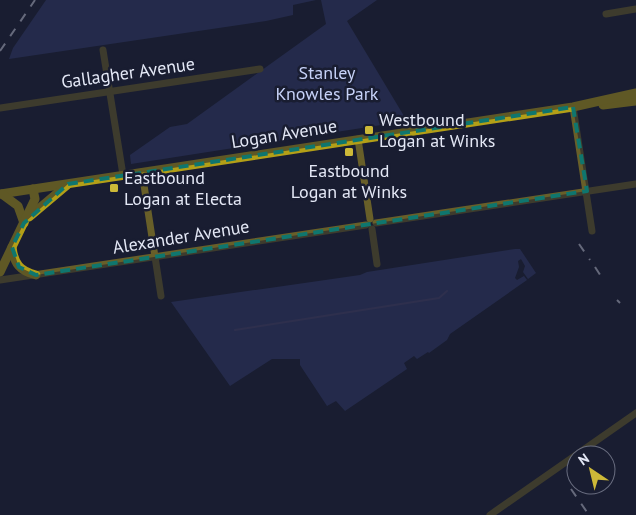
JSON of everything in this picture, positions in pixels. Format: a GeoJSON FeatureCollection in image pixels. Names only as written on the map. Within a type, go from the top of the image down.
{"type":"FeatureCollection","features":[{"type":"Feature","properties":{"kind":"main road","name":"Logan Avenue"},"geometry":{"type":"LineString","coordinates":[[573,107],[636,92]]}},
{"type":"Feature","properties":{"kind":"main road","name":"Logan Avenue"},"geometry":{"type":"LineString","coordinates":[[1,194],[573,107],[636,101]]}},
{"type":"Feature","properties":{"kind":"main road"},"geometry":{"type":"LineString","coordinates":[[24,222],[68,184]]}},
{"type":"Feature","properties":{"kind":"main road"},"geometry":{"type":"LineString","coordinates":[[0,272],[35,199],[33,189]]}},
{"type":"Feature","properties":{"kind":"main road"},"geometry":{"type":"LineString","coordinates":[[1,194],[18,206],[24,222]]}},
{"type":"Feature","properties":{"kind":"main road"},"geometry":{"type":"LineString","coordinates":[[12,247],[14,260],[19,267],[26,272],[36,275]]}},
{"type":"Feature","properties":{"kind":"street"},"geometry":{"type":"LineString","coordinates":[[606,14],[636,9]]}},
{"type":"Feature","properties":{"kind":"street"},"geometry":{"type":"LineString","coordinates":[[103,50],[124,175]]}},
{"type":"Feature","properties":{"kind":"street","name":"Gallagher Avenue"},"geometry":{"type":"LineString","coordinates":[[0,108],[110,90],[260,70]]}},
{"type":"Feature","properties":{"kind":"street"},"geometry":{"type":"LineString","coordinates":[[573,107],[592,230]]}},
{"type":"Feature","properties":{"kind":"street"},"geometry":{"type":"LineString","coordinates":[[358,140],[377,264]]}},
{"type":"Feature","properties":{"kind":"street"},"geometry":{"type":"LineString","coordinates":[[142,172],[160,296]]}},
{"type":"Feature","properties":{"kind":"street","name":"Alexander Avenue"},"geometry":{"type":"LineString","coordinates":[[0,280],[155,255],[636,184]]}},
{"type":"Feature","properties":{"kind":"street"},"geometry":{"type":"LineString","coordinates":[[490,515],[636,413]]}},
{"type":"Feature","properties":{"kind":"highlighted area"},"geometry":{"type":"Polygon","coordinates":[[[573,107],[587,191],[36,275],[19,267],[12,247],[24,223],[68,184],[573,107]]]}},
{"type":"Feature","properties":{"kind":"green space"},"geometry":{"type":"Polygon","coordinates":[[[46,0],[316,0],[293,5],[293,15],[266,21],[9,59],[13,48],[46,0]]]}},
{"type":"Feature","properties":{"kind":"green space","name":"Stanley Knowles Park"},"geometry":{"type":"Polygon","coordinates":[[[321,0],[377,0],[347,21],[407,121],[131,164],[130,155],[170,127],[187,124],[326,24],[321,0]]]}},
{"type":"Feature","properties":{"kind":"green space"},"geometry":{"type":"Polygon","coordinates":[[[520,249],[536,273],[528,279],[523,272],[525,266],[521,259],[518,261],[519,267],[515,278],[517,280],[524,276],[527,280],[450,334],[447,340],[429,353],[417,359],[414,356],[404,363],[407,369],[345,411],[336,401],[327,406],[300,365],[300,359],[272,359],[230,386],[171,302],[360,275],[367,272],[520,249]]]}},
{"type":"Feature","properties":{"kind":"waterway"},"geometry":{"type":"LineString","coordinates":[[235,330],[439,298],[447,291]]}},
{"type":"Feature","properties":{"kind":"railway"},"geometry":{"type":"LineString","coordinates":[[0,51],[35,0]]}},
{"type":"Feature","properties":{"kind":"railway"},"geometry":{"type":"LineString","coordinates":[[579,244],[590,260]]}},
{"type":"Feature","properties":{"kind":"railway"},"geometry":{"type":"LineString","coordinates":[[595,267],[604,281]]}},
{"type":"Feature","properties":{"kind":"railway"},"geometry":{"type":"LineString","coordinates":[[617,300],[620,303]]}},
{"type":"Feature","properties":{"kind":"railway"},"geometry":{"type":"LineString","coordinates":[[575,495],[589,515]]}},
{"type":"Feature","properties":{"kind":"place","name":"Westbound Logan at Winks"},"geometry":{"type":"Point","coordinates":[369,130]}},
{"type":"Feature","properties":{"kind":"place","name":"Eastbound Logan at Winks"},"geometry":{"type":"Point","coordinates":[349,152]}},
{"type":"Feature","properties":{"kind":"place","name":"Eastbound Logan at Electa"},"geometry":{"type":"Point","coordinates":[114,188]}}]}
